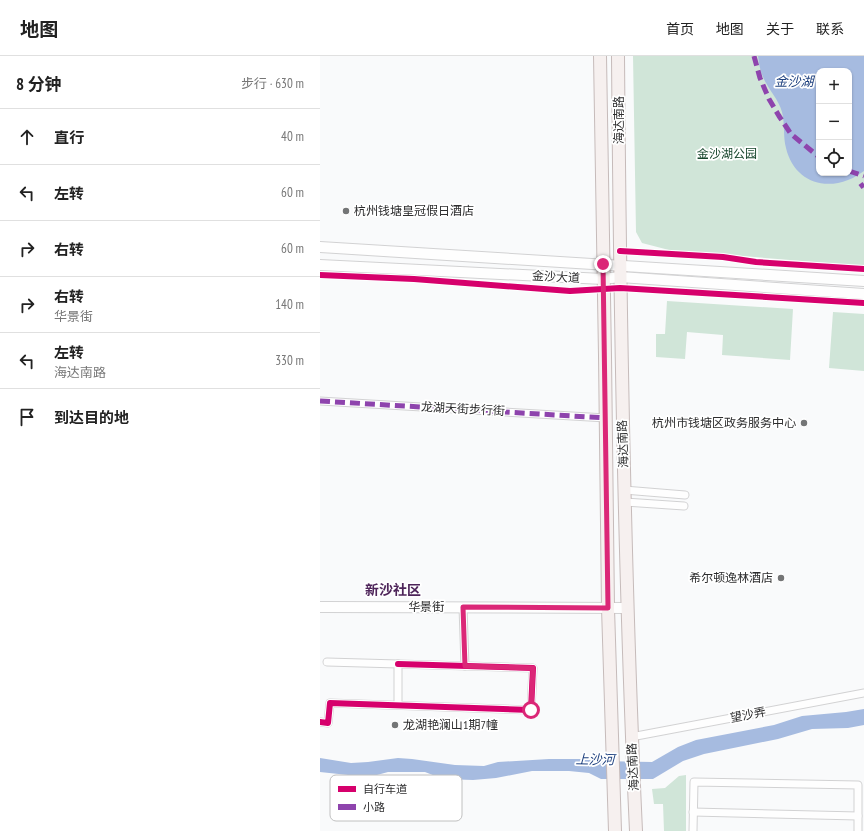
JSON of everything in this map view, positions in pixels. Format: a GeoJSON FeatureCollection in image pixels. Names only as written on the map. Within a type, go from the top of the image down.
{"type":"FeatureCollection","features":[{"type":"Feature","properties":{"kind":"main road","name":"海达南路"},"geometry":{"type":"LineString","coordinates":[[600,56],[608,608],[615,831]]}},
{"type":"Feature","properties":{"kind":"main road","name":"海达南路"},"geometry":{"type":"LineString","coordinates":[[618,56],[621,386],[636,831]]}},
{"type":"Feature","properties":{"kind":"main road","name":"金沙大道"},"geometry":{"type":"LineString","coordinates":[[320,247],[603,264],[620,272],[864,294]]}},
{"type":"Feature","properties":{"kind":"main road","name":"金沙大道"},"geometry":{"type":"LineString","coordinates":[[320,265],[603,279],[620,272],[864,281]]}},
{"type":"Feature","properties":{"kind":"main road","name":"华景街"},"geometry":{"type":"LineString","coordinates":[[320,607],[628,608]]}},
{"type":"Feature","properties":{"kind":"street","name":"龙湖天街步行街"},"geometry":{"type":"LineString","coordinates":[[320,401],[606,418]]}},
{"type":"Feature","properties":{"kind":"street"},"geometry":{"type":"LineString","coordinates":[[625,496],[685,495]]}},
{"type":"Feature","properties":{"kind":"street"},"geometry":{"type":"LineString","coordinates":[[625,496],[684,506]]}},
{"type":"Feature","properties":{"kind":"street"},"geometry":{"type":"LineString","coordinates":[[463,607],[465,666]]}},
{"type":"Feature","properties":{"kind":"street"},"geometry":{"type":"LineString","coordinates":[[320,722],[328,723],[330,703],[531,710],[533,668],[327,662]]}},
{"type":"Feature","properties":{"kind":"street"},"geometry":{"type":"LineString","coordinates":[[398,664],[398,705]]}},
{"type":"Feature","properties":{"kind":"street","name":"望沙弄"},"geometry":{"type":"LineString","coordinates":[[632,737],[864,693]]}},
{"type":"Feature","properties":{"kind":"street"},"geometry":{"type":"LineString","coordinates":[[693,831],[694,782],[858,786],[858,831]]}},
{"type":"Feature","properties":{"kind":"street"},"geometry":{"type":"LineString","coordinates":[[693,812],[858,816]]}},
{"type":"Feature","properties":{"kind":"green space","name":"金沙湖公园"},"geometry":{"type":"Polygon","coordinates":[[[633,56],[864,56],[864,266],[669,250],[642,243],[636,232],[633,56]]]}},
{"type":"Feature","properties":{"kind":"green space"},"geometry":{"type":"Polygon","coordinates":[[[667,301],[793,309],[790,360],[722,355],[723,335],[687,332],[685,359],[656,357],[656,334],[665,334],[667,301]]]}},
{"type":"Feature","properties":{"kind":"green space"},"geometry":{"type":"Polygon","coordinates":[[[833,312],[864,314],[864,371],[829,368],[833,312]]]}},
{"type":"Feature","properties":{"kind":"green space"},"geometry":{"type":"Polygon","coordinates":[[[686,775],[686,831],[664,831],[663,804],[654,804],[652,789],[665,788],[679,776],[686,775]]]}},
{"type":"Feature","properties":{"kind":"water","name":"金沙湖"},"geometry":{"type":"Polygon","coordinates":[[[758,56],[864,56],[864,171],[848,180],[827,184],[818,183],[801,174],[795,167],[786,148],[781,108],[760,70],[758,56]]]}},
{"type":"Feature","properties":{"kind":"water"},"geometry":{"type":"Polygon","coordinates":[[[864,709],[864,725],[848,728],[812,729],[778,739],[704,754],[683,761],[653,779],[601,779],[589,773],[569,771],[532,771],[496,778],[473,780],[462,780],[462,775],[433,775],[425,772],[388,772],[377,775],[348,775],[320,772],[320,758],[351,763],[398,758],[455,765],[484,766],[498,762],[549,759],[652,762],[678,747],[696,740],[774,725],[802,716],[864,709]]]}},
{"type":"Feature","properties":{"kind":"marked path"},"geometry":{"type":"LineString","coordinates":[[754,56],[760,78],[769,99],[779,116],[791,134],[816,155]]}},
{"type":"Feature","properties":{"kind":"marked path"},"geometry":{"type":"LineString","coordinates":[[852,172],[864,176]]}},
{"type":"Feature","properties":{"kind":"marked path"},"geometry":{"type":"LineString","coordinates":[[860,187],[864,184]]}},
{"type":"Feature","properties":{"kind":"marked path"},"geometry":{"type":"LineString","coordinates":[[320,401],[606,418]]}},
{"type":"Feature","properties":{"kind":"cycle path"},"geometry":{"type":"LineString","coordinates":[[620,251],[723,257],[756,262],[864,269]]}},
{"type":"Feature","properties":{"kind":"cycle path"},"geometry":{"type":"LineString","coordinates":[[320,275],[414,279],[570,291],[620,288],[864,303]]}},
{"type":"Feature","properties":{"kind":"cycle path"},"geometry":{"type":"LineString","coordinates":[[320,722],[328,723],[330,703],[531,710],[533,668],[398,664]]}},
{"type":"Feature","properties":{"kind":"place","name":"杭州钱塘皇冠假日酒店"},"geometry":{"type":"Point","coordinates":[346,211]}},
{"type":"Feature","properties":{"kind":"place","name":"杭州市钱塘区政务服务中心"},"geometry":{"type":"Point","coordinates":[804,423]}},
{"type":"Feature","properties":{"kind":"place","name":"希尔顿逸林酒店"},"geometry":{"type":"Point","coordinates":[781,578]}},
{"type":"Feature","properties":{"kind":"place","name":"龙湖艳澜山1期7幢"},"geometry":{"type":"Point","coordinates":[395,725]}},
{"type":"Feature","properties":{"kind":"district","name":"新沙社区"},"geometry":{"type":"Point","coordinates":[393,590]}},
{"type":"Feature","properties":{"kind":"route"},"geometry":{"type":"LineString","coordinates":[[531,710],[533,668],[465,666],[463,607],[608,608],[603,264]]}},
{"type":"Feature","properties":{"kind":"water label","name":"上沙河"},"geometry":{"type":"Point","coordinates":[595,759]}}]}
